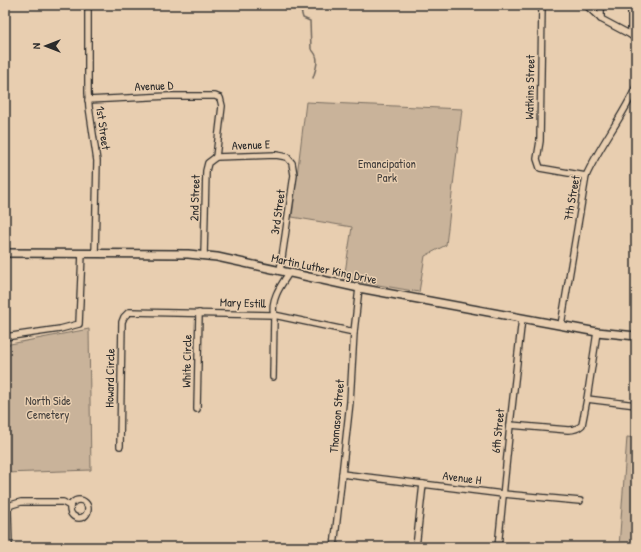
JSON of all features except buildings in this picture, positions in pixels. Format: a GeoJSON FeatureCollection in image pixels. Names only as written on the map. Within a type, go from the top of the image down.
{"type":"FeatureCollection","features":[{"type":"Feature","properties":{"kind":"street","name":"1st Street"},"geometry":{"type":"LineString","coordinates":[[88,5],[88,100],[97,161],[95,254]]}},
{"type":"Feature","properties":{"kind":"street","name":"Watkins Street"},"geometry":{"type":"LineString","coordinates":[[542,5],[540,141],[537,160],[540,168],[586,176]]}},
{"type":"Feature","properties":{"kind":"street"},"geometry":{"type":"LineString","coordinates":[[586,5],[601,19],[630,35],[636,40]]}},
{"type":"Feature","properties":{"kind":"street"},"geometry":{"type":"LineString","coordinates":[[601,5],[601,19]]}},
{"type":"Feature","properties":{"kind":"street"},"geometry":{"type":"LineString","coordinates":[[630,35],[631,5]]}},
{"type":"Feature","properties":{"kind":"street","name":"7th Street"},"geometry":{"type":"LineString","coordinates":[[561,325],[586,176],[593,160],[628,106],[636,87]]}},
{"type":"Feature","properties":{"kind":"street","name":"Avenue D"},"geometry":{"type":"LineString","coordinates":[[88,100],[169,96],[215,96],[220,98]]}},
{"type":"Feature","properties":{"kind":"street","name":"2nd Street"},"geometry":{"type":"LineString","coordinates":[[204,256],[206,171],[208,163],[216,157],[222,106],[220,98]]}},
{"type":"Feature","properties":{"kind":"street","name":"Avenue E"},"geometry":{"type":"LineString","coordinates":[[216,157],[276,155],[287,157]]}},
{"type":"Feature","properties":{"kind":"street","name":"3rd Street"},"geometry":{"type":"LineString","coordinates":[[280,271],[294,175],[292,163],[287,157]]}},
{"type":"Feature","properties":{"kind":"street","name":"Martin Luther King Drive"},"geometry":{"type":"LineString","coordinates":[[5,253],[204,256],[359,288],[596,332],[636,336]]}},
{"type":"Feature","properties":{"kind":"street"},"geometry":{"type":"LineString","coordinates":[[5,337],[60,329],[79,324],[82,254]]}},
{"type":"Feature","properties":{"kind":"street"},"geometry":{"type":"LineString","coordinates":[[273,377],[273,309],[277,292],[289,273]]}},
{"type":"Feature","properties":{"kind":"street","name":"Thomason Street"},"geometry":{"type":"LineString","coordinates":[[334,547],[350,402],[354,332],[359,288]]}},
{"type":"Feature","properties":{"kind":"street","name":"Mary Estill"},"geometry":{"type":"LineString","coordinates":[[129,312],[274,315],[354,332]]}},
{"type":"Feature","properties":{"kind":"street","name":"Howard Circle"},"geometry":{"type":"LineString","coordinates":[[120,446],[122,322],[124,317],[129,312]]}},
{"type":"Feature","properties":{"kind":"street","name":"White Circle"},"geometry":{"type":"LineString","coordinates":[[197,409],[199,313]]}},
{"type":"Feature","properties":{"kind":"street","name":"6th Street"},"geometry":{"type":"LineString","coordinates":[[498,547],[522,318]]}},
{"type":"Feature","properties":{"kind":"street"},"geometry":{"type":"LineString","coordinates":[[510,425],[568,430],[579,428],[584,420],[596,332]]}},
{"type":"Feature","properties":{"kind":"street"},"geometry":{"type":"LineString","coordinates":[[587,399],[636,405]]}},
{"type":"Feature","properties":{"kind":"street","name":"Avenue H"},"geometry":{"type":"LineString","coordinates":[[342,474],[503,494],[580,501]]}},
{"type":"Feature","properties":{"kind":"street"},"geometry":{"type":"LineString","coordinates":[[416,547],[423,484]]}},
{"type":"Feature","properties":{"kind":"street"},"geometry":{"type":"LineString","coordinates":[[9,547],[8,509],[11,505],[21,502],[63,502],[70,506]]}},
{"type":"Feature","properties":{"kind":"green space","name":"Emancipation Park"},"geometry":{"type":"Polygon","coordinates":[[[306,102],[462,109],[446,245],[425,256],[419,292],[344,279],[352,227],[292,217],[306,102]]]}},
{"type":"Feature","properties":{"kind":"green space","name":"North Side Cemetery"},"geometry":{"type":"Polygon","coordinates":[[[89,329],[91,470],[5,473],[5,345],[89,329]]]}},
{"type":"Feature","properties":{"kind":"green space"},"geometry":{"type":"Polygon","coordinates":[[[627,437],[636,438],[636,547],[619,547],[627,437]]]}},
{"type":"Feature","properties":{"kind":"waterway"},"geometry":{"type":"LineString","coordinates":[[297,5],[300,7],[303,18],[310,21],[311,49],[317,59],[313,78]]}}]}
